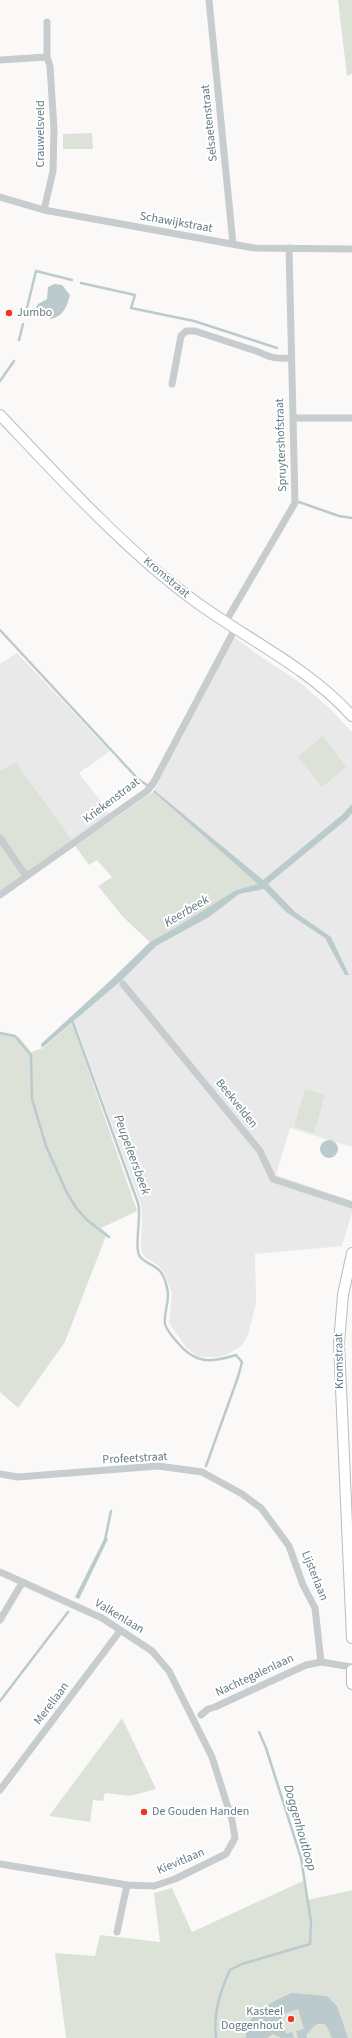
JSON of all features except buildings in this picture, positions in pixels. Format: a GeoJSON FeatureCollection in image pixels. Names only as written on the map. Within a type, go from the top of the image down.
{"type":"FeatureCollection","features":[{"type":"Feature","properties":{"kind":"main road","name":"Kromstraat"},"geometry":{"type":"LineString","coordinates":[[0,415],[44,462],[137,553],[183,592],[225,623],[295,666],[327,690],[352,716]]}},
{"type":"Feature","properties":{"kind":"main road","name":"Kromstraat"},"geometry":{"type":"LineString","coordinates":[[352,1253],[343,1295],[339,1343],[352,1638]]}},
{"type":"Feature","properties":{"kind":"main road"},"geometry":{"type":"LineString","coordinates":[[352,1669],[352,1684]]}},
{"type":"Feature","properties":{"kind":"street","name":"Selsaetenstraat"},"geometry":{"type":"LineString","coordinates":[[209,0],[233,244]]}},
{"type":"Feature","properties":{"kind":"street","name":"Crauwelsveld"},"geometry":{"type":"LineString","coordinates":[[44,210],[53,171],[54,130],[50,66],[47,57],[47,22]]}},
{"type":"Feature","properties":{"kind":"street"},"geometry":{"type":"LineString","coordinates":[[0,60],[47,57]]}},
{"type":"Feature","properties":{"kind":"street","name":"Schawijkstraat"},"geometry":{"type":"LineString","coordinates":[[0,197],[44,210],[254,248],[352,249]]}},
{"type":"Feature","properties":{"kind":"street","name":"Spruytershofstraat"},"geometry":{"type":"LineString","coordinates":[[225,623],[295,502],[289,248]]}},
{"type":"Feature","properties":{"kind":"street"},"geometry":{"type":"LineString","coordinates":[[172,384],[181,336],[186,331],[195,331],[259,352],[268,357],[278,359],[291,358]]}},
{"type":"Feature","properties":{"kind":"street"},"geometry":{"type":"LineString","coordinates":[[293,418],[352,418]]}},
{"type":"Feature","properties":{"kind":"street","name":"Kriekenstraat"},"geometry":{"type":"LineString","coordinates":[[0,895],[147,791],[154,782],[236,629]]}},
{"type":"Feature","properties":{"kind":"street"},"geometry":{"type":"LineString","coordinates":[[0,838],[26,876]]}},
{"type":"Feature","properties":{"kind":"street","name":"Beekvelden"},"geometry":{"type":"LineString","coordinates":[[123,984],[260,1151],[273,1180],[352,1205]]}},
{"type":"Feature","properties":{"kind":"street","name":"Profeetstraat"},"geometry":{"type":"LineString","coordinates":[[0,1474],[18,1477],[158,1466],[179,1468],[202,1472],[227,1484],[262,1508]]}},
{"type":"Feature","properties":{"kind":"street","name":"Lijsterlaan"},"geometry":{"type":"LineString","coordinates":[[262,1508],[289,1546],[302,1582],[315,1608],[321,1662]]}},
{"type":"Feature","properties":{"kind":"street","name":"Valkenlaan"},"geometry":{"type":"LineString","coordinates":[[0,1572],[102,1618],[161,1659],[169,1671],[193,1718]]}},
{"type":"Feature","properties":{"kind":"street"},"geometry":{"type":"LineString","coordinates":[[0,1620],[22,1583]]}},
{"type":"Feature","properties":{"kind":"street","name":"Merellaan"},"geometry":{"type":"LineString","coordinates":[[0,1790],[120,1631]]}},
{"type":"Feature","properties":{"kind":"street","name":"Nachtegalenlaan"},"geometry":{"type":"LineString","coordinates":[[193,1718],[210,1712],[215,1707],[300,1667],[321,1662],[352,1669]]}},
{"type":"Feature","properties":{"kind":"street","name":"Kievitlaan"},"geometry":{"type":"LineString","coordinates":[[0,1864],[127,1885],[154,1886],[175,1879],[226,1854],[235,1838],[232,1820],[212,1757],[193,1718]]}},
{"type":"Feature","properties":{"kind":"street"},"geometry":{"type":"LineString","coordinates":[[118,1932],[127,1885]]}},
{"type":"Feature","properties":{"kind":"shaded area"},"geometry":{"type":"Polygon","coordinates":[[[338,0],[352,0],[352,74],[347,76],[338,0]]]}},
{"type":"Feature","properties":{"kind":"shaded area"},"geometry":{"type":"Polygon","coordinates":[[[92,133],[93,149],[63,149],[63,134],[92,133]]]}},
{"type":"Feature","properties":{"kind":"shaded area"},"geometry":{"type":"Polygon","coordinates":[[[54,284],[62,285],[70,295],[66,307],[62,313],[51,319],[43,315],[36,307],[38,304],[47,299],[48,287],[54,284]]]}},
{"type":"Feature","properties":{"kind":"shaded area"},"geometry":{"type":"Polygon","coordinates":[[[235,638],[302,684],[329,708],[352,732],[352,1147],[290,1128],[276,1175],[352,1201],[352,1212],[342,1246],[255,1254],[256,1303],[248,1335],[242,1345],[230,1353],[219,1357],[198,1357],[187,1348],[169,1323],[172,1293],[164,1272],[159,1266],[145,1257],[141,1251],[141,1204],[74,1021],[122,980],[149,951],[156,946],[239,891],[250,892],[262,888],[259,878],[154,790],[233,639],[235,638]]]}},
{"type":"Feature","properties":{"kind":"shaded area"},"geometry":{"type":"Polygon","coordinates":[[[17,653],[110,751],[79,773],[111,815],[74,843],[16,762],[0,771],[0,664],[17,653]]]}},
{"type":"Feature","properties":{"kind":"shaded area"},"geometry":{"type":"Polygon","coordinates":[[[323,736],[346,767],[322,787],[298,757],[323,736]]]}},
{"type":"Feature","properties":{"kind":"shaded area"},"geometry":{"type":"Polygon","coordinates":[[[16,762],[72,840],[0,891],[0,771],[16,762]]]}},
{"type":"Feature","properties":{"kind":"shaded area"},"geometry":{"type":"Polygon","coordinates":[[[154,790],[263,880],[342,815],[352,804],[352,813],[347,819],[268,884],[295,912],[331,937],[349,975],[345,975],[325,938],[286,912],[264,889],[239,894],[209,917],[156,946],[122,980],[42,1048],[41,1044],[150,942],[236,890],[258,884],[153,792],[154,790]]]}},
{"type":"Feature","properties":{"kind":"shaded area"},"geometry":{"type":"Polygon","coordinates":[[[153,792],[259,884],[236,890],[150,942],[123,917],[98,886],[112,877],[97,860],[89,865],[75,846],[153,792]]]}},
{"type":"Feature","properties":{"kind":"shaded area"},"geometry":{"type":"Polygon","coordinates":[[[72,1023],[137,1211],[101,1228],[107,1233],[65,1342],[18,1408],[0,1392],[0,1034],[19,1037],[31,1052],[43,1048],[72,1023]]]}},
{"type":"Feature","properties":{"kind":"shaded area"},"geometry":{"type":"Polygon","coordinates":[[[305,1089],[325,1095],[314,1133],[294,1127],[305,1089]]]}},
{"type":"Feature","properties":{"kind":"shaded area"},"geometry":{"type":"Polygon","coordinates":[[[329,1140],[333,1141],[337,1145],[337,1153],[333,1157],[329,1158],[325,1157],[321,1153],[320,1149],[321,1145],[325,1141],[329,1140]]]}},
{"type":"Feature","properties":{"kind":"shaded area"},"geometry":{"type":"Polygon","coordinates":[[[105,1537],[108,1539],[79,1599],[75,1597],[105,1537]]]}},
{"type":"Feature","properties":{"kind":"shaded area"},"geometry":{"type":"Polygon","coordinates":[[[122,1718],[156,1789],[130,1796],[105,1793],[103,1801],[93,1800],[90,1822],[49,1816],[122,1718]]]}},
{"type":"Feature","properties":{"kind":"shaded area"},"geometry":{"type":"Polygon","coordinates":[[[303,1881],[308,1900],[352,1890],[352,2038],[66,2038],[55,1953],[95,1956],[100,1935],[160,1942],[154,1893],[172,1888],[192,1932],[303,1881]]]}},
{"type":"Feature","properties":{"kind":"shaded area"},"geometry":{"type":"Polygon","coordinates":[[[292,1993],[327,1996],[337,2006],[348,2038],[332,2038],[326,2025],[319,2024],[314,2026],[306,2035],[307,2038],[298,2038],[296,2031],[304,2029],[298,2009],[281,2015],[286,2034],[292,2032],[294,2038],[281,2038],[273,2034],[267,2038],[246,2038],[250,2022],[255,2015],[269,2004],[292,1993]]]}},
{"type":"Feature","properties":{"kind":"waterway"},"geometry":{"type":"LineString","coordinates":[[25,316],[36,271],[72,280]]}},
{"type":"Feature","properties":{"kind":"waterway"},"geometry":{"type":"LineString","coordinates":[[81,283],[135,295],[131,308],[194,321],[277,348]]}},
{"type":"Feature","properties":{"kind":"waterway"},"geometry":{"type":"LineString","coordinates":[[19,340],[23,324]]}},
{"type":"Feature","properties":{"kind":"waterway"},"geometry":{"type":"LineString","coordinates":[[0,381],[14,361]]}},
{"type":"Feature","properties":{"kind":"waterway"},"geometry":{"type":"LineString","coordinates":[[299,502],[339,516],[352,518]]}},
{"type":"Feature","properties":{"kind":"waterway"},"geometry":{"type":"LineString","coordinates":[[0,630],[138,779],[147,785]]}},
{"type":"Feature","properties":{"kind":"waterway","name":"Peupeleersbeek"},"geometry":{"type":"LineString","coordinates":[[72,1020],[138,1203],[139,1216],[137,1244],[139,1255],[143,1260],[160,1271],[165,1281],[168,1292],[168,1302],[165,1315],[165,1324],[167,1329],[184,1349],[197,1358],[211,1360],[236,1355],[242,1362],[206,1466]]}},
{"type":"Feature","properties":{"kind":"waterway"},"geometry":{"type":"LineString","coordinates":[[0,1033],[15,1036],[31,1055],[32,1099],[46,1146],[67,1193],[77,1209],[87,1220],[109,1237]]}},
{"type":"Feature","properties":{"kind":"waterway","name":"Peupeleersbeek"},"geometry":{"type":"LineString","coordinates":[[105,1540],[111,1511]]}},
{"type":"Feature","properties":{"kind":"waterway","name":"Peupeleersbeek"},"geometry":{"type":"LineString","coordinates":[[0,1701],[68,1612]]}},
{"type":"Feature","properties":{"kind":"waterway","name":"Doggenhoutloop"},"geometry":{"type":"LineString","coordinates":[[216,2038],[216,2012],[223,1986],[230,1970],[242,1964],[310,1944],[311,1922],[301,1858],[266,1748],[259,1732]]}},
{"type":"Feature","properties":{"kind":"place","name":"Jumbo"},"geometry":{"type":"Point","coordinates":[9,313]}},
{"type":"Feature","properties":{"kind":"place","name":"De Gouden Handen"},"geometry":{"type":"Point","coordinates":[144,1812]}},
{"type":"Feature","properties":{"kind":"place","name":"Kasteel Doggenhout"},"geometry":{"type":"Point","coordinates":[291,2019]}},
{"type":"Feature","properties":{"kind":"water label","name":"Keerbeek"},"geometry":{"type":"Point","coordinates":[187,912]}}]}
